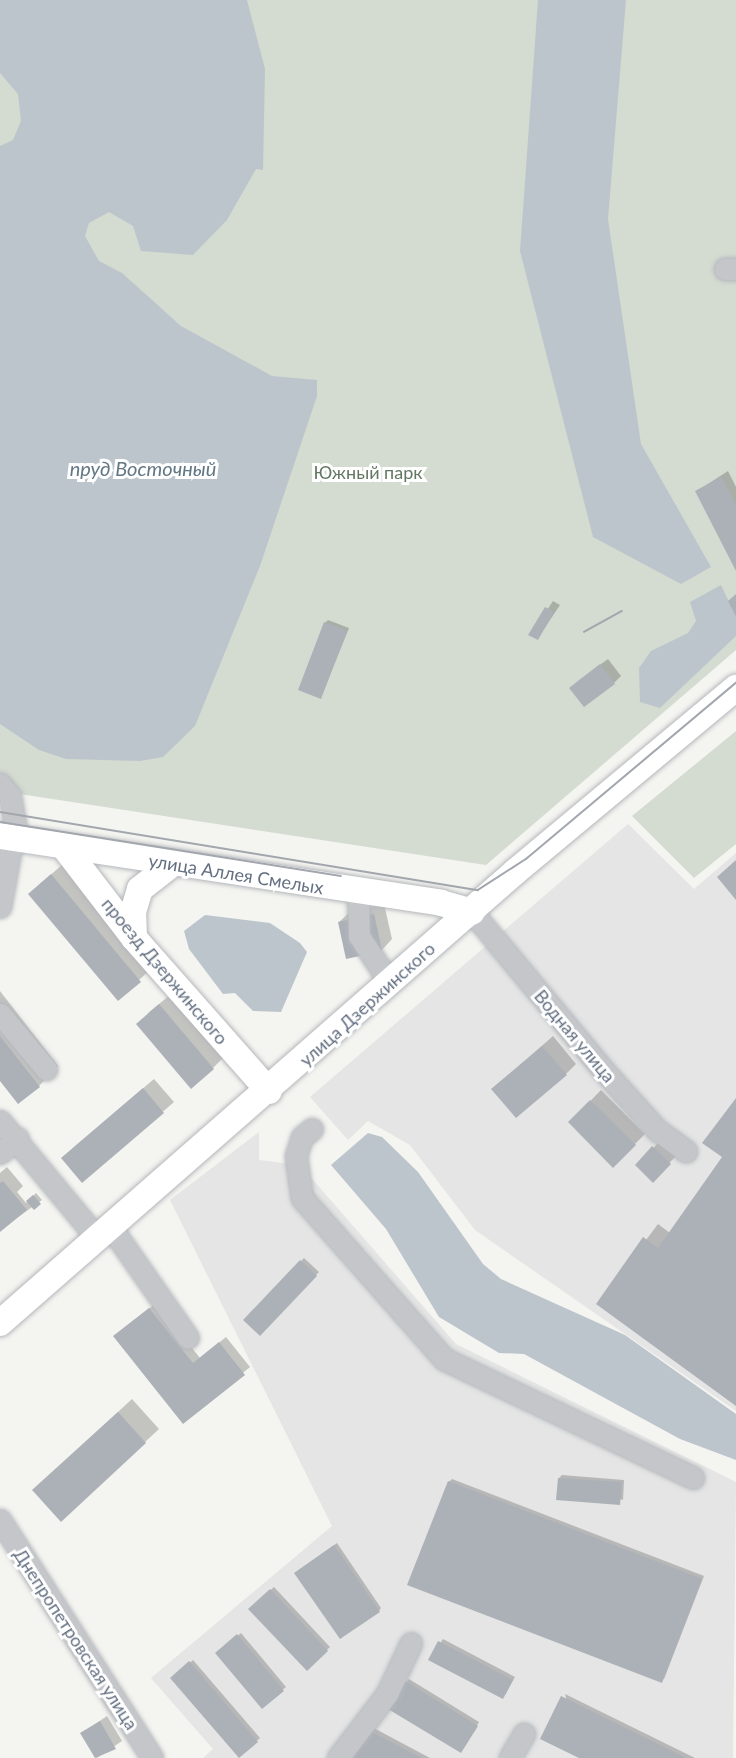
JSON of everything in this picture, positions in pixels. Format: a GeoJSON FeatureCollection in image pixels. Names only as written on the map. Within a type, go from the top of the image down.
{"type":"FeatureCollection","features":[{"type":"Feature","properties":{"kind":"main road","name":"улица Дзержинского"},"geometry":{"type":"LineString","coordinates":[[0,1323],[472,912],[736,688]]}},
{"type":"Feature","properties":{"kind":"main road","name":"улица Аллея Смелых"},"geometry":{"type":"LineString","coordinates":[[6,837],[472,912]]}},
{"type":"Feature","properties":{"kind":"main road","name":"проезд Дзержинского"},"geometry":{"type":"LineString","coordinates":[[65,848],[134,938],[269,1091]]}},
{"type":"Feature","properties":{"kind":"main road"},"geometry":{"type":"LineString","coordinates":[[134,938],[134,905],[140,889],[172,864]]}},
{"type":"Feature","properties":{"kind":"street"},"geometry":{"type":"LineString","coordinates":[[0,784],[10,796],[0,907]]}},
{"type":"Feature","properties":{"kind":"street"},"geometry":{"type":"LineString","coordinates":[[358,892],[359,936],[390,983]]}},
{"type":"Feature","properties":{"kind":"street","name":"Водная улица"},"geometry":{"type":"LineString","coordinates":[[472,912],[603,1070],[686,1151]]}},
{"type":"Feature","properties":{"kind":"street"},"geometry":{"type":"LineString","coordinates":[[0,1014],[46,1069]]}},
{"type":"Feature","properties":{"kind":"street"},"geometry":{"type":"LineString","coordinates":[[0,1120],[103,1232],[188,1338]]}},
{"type":"Feature","properties":{"kind":"street"},"geometry":{"type":"LineString","coordinates":[[312,1128],[302,1137],[296,1156],[302,1198],[444,1359],[693,1478]]}},
{"type":"Feature","properties":{"kind":"street"},"geometry":{"type":"LineString","coordinates":[[0,1153],[18,1138]]}},
{"type":"Feature","properties":{"kind":"street","name":"Днепропетровская улица"},"geometry":{"type":"LineString","coordinates":[[0,1520],[152,1758]]}},
{"type":"Feature","properties":{"kind":"street"},"geometry":{"type":"LineString","coordinates":[[338,1758],[387,1694],[411,1643]]}},
{"type":"Feature","properties":{"kind":"street"},"geometry":{"type":"LineString","coordinates":[[510,1758],[524,1734]]}},
{"type":"Feature","properties":{"kind":"shaded area"},"geometry":{"type":"Polygon","coordinates":[[[628,824],[694,889],[736,853],[736,1411],[475,1230],[410,1145],[368,1121],[348,1140],[310,1097],[628,824]]]}},
{"type":"Feature","properties":{"kind":"shaded area"},"geometry":{"type":"Polygon","coordinates":[[[259,1132],[259,1160],[300,1165],[456,1344],[736,1482],[733,1758],[203,1758],[213,1749],[151,1678],[332,1526],[170,1200],[259,1132]]]}},
{"type":"Feature","properties":{"kind":"green space","name":"Южный парк"},"geometry":{"type":"Polygon","coordinates":[[[0,0],[736,0],[736,650],[486,865],[0,791],[0,0]]]}},
{"type":"Feature","properties":{"kind":"green space"},"geometry":{"type":"Polygon","coordinates":[[[736,731],[736,844],[694,878],[632,816],[736,731]]]}},
{"type":"Feature","properties":{"kind":"water","name":"пруд Восточный"},"geometry":{"type":"Polygon","coordinates":[[[0,0],[247,0],[265,69],[263,170],[256,169],[227,220],[193,255],[141,251],[133,226],[109,212],[89,223],[85,236],[99,261],[122,273],[181,326],[272,376],[317,380],[317,396],[260,566],[195,726],[163,757],[140,761],[66,759],[39,750],[0,724],[0,146],[13,140],[21,121],[18,94],[0,73],[0,0]]]}},
{"type":"Feature","properties":{"kind":"water"},"geometry":{"type":"Polygon","coordinates":[[[538,0],[626,0],[608,219],[641,444],[711,567],[681,584],[593,537],[520,251],[538,0]]]}},
{"type":"Feature","properties":{"kind":"water"},"geometry":{"type":"Polygon","coordinates":[[[721,585],[736,617],[736,636],[660,708],[640,702],[639,668],[651,651],[688,633],[696,621],[690,602],[721,585]]]}},
{"type":"Feature","properties":{"kind":"water"},"geometry":{"type":"Polygon","coordinates":[[[205,915],[270,923],[300,943],[307,952],[281,1012],[253,1011],[235,993],[223,994],[189,949],[184,931],[205,915]]]}},
{"type":"Feature","properties":{"kind":"water"},"geometry":{"type":"Polygon","coordinates":[[[368,1133],[382,1137],[418,1172],[483,1264],[501,1279],[625,1335],[736,1414],[736,1460],[680,1439],[524,1354],[499,1353],[439,1317],[386,1229],[331,1165],[368,1133]]]}},
{"type":"Feature","properties":{"kind":"building"},"geometry":{"type":"Polygon","coordinates":[[[721,477],[736,505],[736,571],[695,491],[721,477]]]}},
{"type":"Feature","properties":{"kind":"building"},"geometry":{"type":"Polygon","coordinates":[[[736,594],[736,617],[728,601],[736,594]]]}},
{"type":"Feature","properties":{"kind":"building"},"geometry":{"type":"Polygon","coordinates":[[[545,607],[554,612],[538,640],[528,635],[545,607]]]}},
{"type":"Feature","properties":{"kind":"building"},"geometry":{"type":"Polygon","coordinates":[[[324,622],[347,631],[321,699],[298,690],[324,622]]]}},
{"type":"Feature","properties":{"kind":"building"},"geometry":{"type":"Polygon","coordinates":[[[600,664],[615,684],[584,707],[569,688],[600,664]]]}},
{"type":"Feature","properties":{"kind":"building"},"geometry":{"type":"Polygon","coordinates":[[[736,860],[736,900],[717,877],[736,860]]]}},
{"type":"Feature","properties":{"kind":"building"},"geometry":{"type":"Polygon","coordinates":[[[51,874],[141,982],[118,1001],[28,894],[51,874]]]}},
{"type":"Feature","properties":{"kind":"building"},"geometry":{"type":"Polygon","coordinates":[[[374,914],[382,951],[346,959],[338,922],[374,914]]]}},
{"type":"Feature","properties":{"kind":"building"},"geometry":{"type":"Polygon","coordinates":[[[159,1004],[214,1069],[191,1089],[136,1024],[159,1004]]]}},
{"type":"Feature","properties":{"kind":"building"},"geometry":{"type":"Polygon","coordinates":[[[0,1036],[40,1087],[18,1104],[0,1081],[0,1036]]]}},
{"type":"Feature","properties":{"kind":"building"},"geometry":{"type":"Polygon","coordinates":[[[542,1046],[567,1075],[516,1118],[491,1089],[542,1046]]]}},
{"type":"Feature","properties":{"kind":"building"},"geometry":{"type":"Polygon","coordinates":[[[143,1088],[164,1113],[82,1183],[61,1158],[143,1088]]]}},
{"type":"Feature","properties":{"kind":"building"},"geometry":{"type":"Polygon","coordinates":[[[736,1098],[736,1406],[596,1304],[643,1237],[658,1248],[722,1157],[702,1143],[736,1098]]]}},
{"type":"Feature","properties":{"kind":"building"},"geometry":{"type":"Polygon","coordinates":[[[590,1100],[636,1145],[613,1168],[568,1122],[590,1100]]]}},
{"type":"Feature","properties":{"kind":"building"},"geometry":{"type":"Polygon","coordinates":[[[652,1146],[671,1164],[653,1183],[635,1165],[652,1146]]]}},
{"type":"Feature","properties":{"kind":"building"},"geometry":{"type":"Polygon","coordinates":[[[3,1181],[27,1210],[0,1232],[0,1183],[3,1181]]]}},
{"type":"Feature","properties":{"kind":"building"},"geometry":{"type":"Polygon","coordinates":[[[33,1195],[41,1204],[34,1210],[26,1201],[33,1195]]]}},
{"type":"Feature","properties":{"kind":"building"},"geometry":{"type":"Polygon","coordinates":[[[300,1260],[317,1276],[260,1336],[243,1320],[300,1260]]]}},
{"type":"Feature","properties":{"kind":"building"},"geometry":{"type":"Polygon","coordinates":[[[149,1308],[193,1363],[219,1342],[245,1375],[183,1424],[113,1336],[149,1308]]]}},
{"type":"Feature","properties":{"kind":"building"},"geometry":{"type":"Polygon","coordinates":[[[118,1412],[146,1443],[61,1522],[32,1490],[118,1412]]]}},
{"type":"Feature","properties":{"kind":"building"},"geometry":{"type":"Polygon","coordinates":[[[558,1478],[622,1482],[620,1505],[556,1500],[558,1478]]]}},
{"type":"Feature","properties":{"kind":"building"},"geometry":{"type":"Polygon","coordinates":[[[448,1481],[702,1579],[662,1683],[407,1585],[448,1481]]]}},
{"type":"Feature","properties":{"kind":"building"},"geometry":{"type":"Polygon","coordinates":[[[334,1545],[380,1612],[340,1639],[294,1573],[334,1545]]]}},
{"type":"Feature","properties":{"kind":"building"},"geometry":{"type":"Polygon","coordinates":[[[270,1589],[328,1651],[307,1671],[248,1609],[270,1589]]]}},
{"type":"Feature","properties":{"kind":"building"},"geometry":{"type":"Polygon","coordinates":[[[237,1634],[284,1691],[262,1709],[215,1653],[237,1634]]]}},
{"type":"Feature","properties":{"kind":"building"},"geometry":{"type":"Polygon","coordinates":[[[438,1641],[513,1680],[503,1699],[428,1660],[438,1641]]]}},
{"type":"Feature","properties":{"kind":"building"},"geometry":{"type":"Polygon","coordinates":[[[189,1661],[258,1742],[239,1758],[170,1678],[189,1661]]]}},
{"type":"Feature","properties":{"kind":"building"},"geometry":{"type":"Polygon","coordinates":[[[405,1681],[478,1726],[461,1753],[388,1709],[405,1681]]]}},
{"type":"Feature","properties":{"kind":"building"},"geometry":{"type":"Polygon","coordinates":[[[561,1696],[686,1758],[579,1758],[540,1739],[561,1696]]]}},
{"type":"Feature","properties":{"kind":"building"},"geometry":{"type":"Polygon","coordinates":[[[100,1721],[116,1749],[95,1758],[80,1733],[100,1721]]]}},
{"type":"Feature","properties":{"kind":"building"},"geometry":{"type":"Polygon","coordinates":[[[366,1729],[422,1758],[351,1758],[366,1729]]]}},
{"type":"Feature","properties":{"kind":"tram line"},"geometry":{"type":"LineString","coordinates":[[584,632],[622,611]]}},
{"type":"Feature","properties":{"kind":"tram line"},"geometry":{"type":"LineString","coordinates":[[0,812],[478,890],[526,859],[736,683]]}},
{"type":"Feature","properties":{"kind":"tram line"},"geometry":{"type":"LineString","coordinates":[[0,822],[341,876]]}}]}
